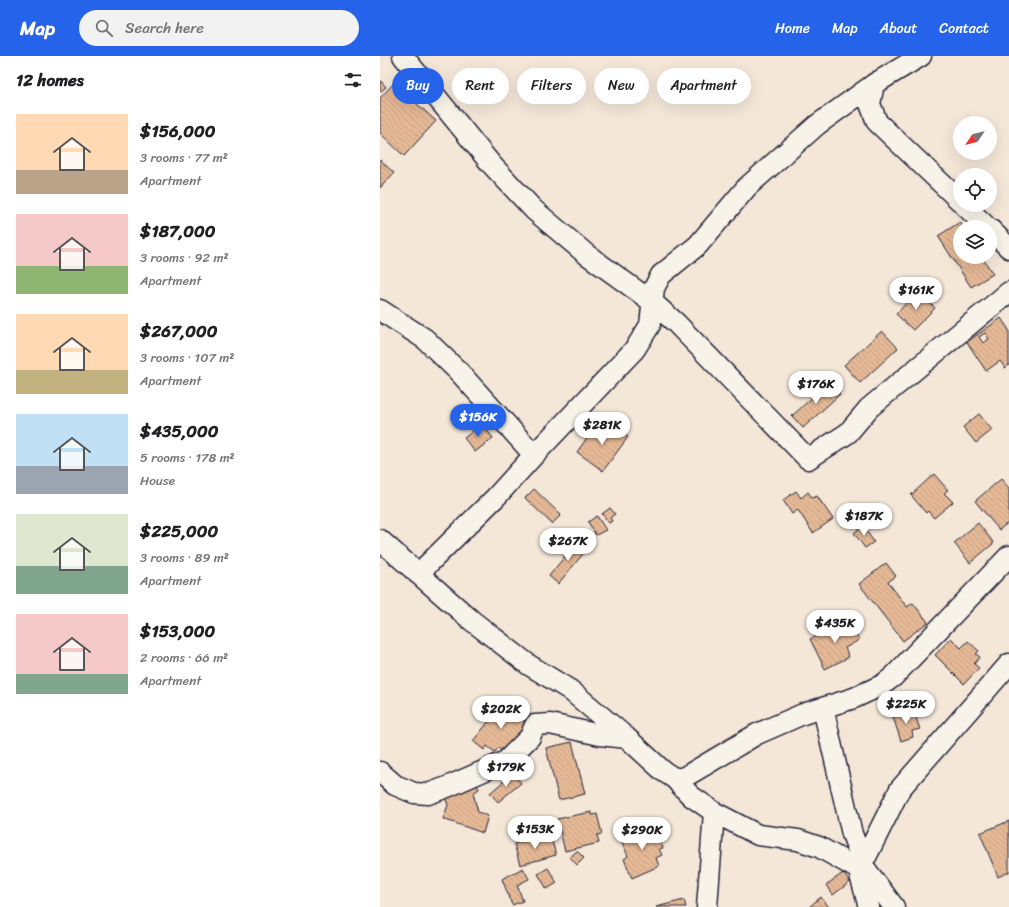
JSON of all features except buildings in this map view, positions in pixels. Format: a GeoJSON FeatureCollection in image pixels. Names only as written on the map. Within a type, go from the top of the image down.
{"type":"FeatureCollection","features":[{"type":"Feature","properties":{"kind":"street"},"geometry":{"type":"LineString","coordinates":[[403,56],[491,164],[534,210],[586,254],[651,301],[676,322],[808,459],[848,433],[869,408],[1009,292]]}},
{"type":"Feature","properties":{"kind":"street"},"geometry":{"type":"LineString","coordinates":[[418,574],[496,496],[635,349],[650,325],[651,301],[654,288],[661,275],[698,244],[747,187],[817,125],[874,84],[921,56]]}},
{"type":"Feature","properties":{"kind":"street"},"geometry":{"type":"LineString","coordinates":[[874,84],[870,104],[877,122],[953,194]]}},
{"type":"Feature","properties":{"kind":"street"},"geometry":{"type":"LineString","coordinates":[[971,212],[980,220]]}},
{"type":"Feature","properties":{"kind":"street"},"geometry":{"type":"LineString","coordinates":[[997,237],[1009,248]]}},
{"type":"Feature","properties":{"kind":"street"},"geometry":{"type":"LineString","coordinates":[[380,310],[425,339],[460,373],[534,455]]}},
{"type":"Feature","properties":{"kind":"street"},"geometry":{"type":"LineString","coordinates":[[650,325],[676,322]]}},
{"type":"Feature","properties":{"kind":"street"},"geometry":{"type":"LineString","coordinates":[[380,540],[476,624],[529,665],[570,690],[627,738],[663,772],[674,778],[691,796],[714,812],[758,835],[798,840],[860,864],[894,907]]}},
{"type":"Feature","properties":{"kind":"street"},"geometry":{"type":"LineString","coordinates":[[674,778],[683,778],[758,734],[803,714],[854,698],[882,685],[893,677],[1009,556]]}},
{"type":"Feature","properties":{"kind":"street"},"geometry":{"type":"LineString","coordinates":[[860,864],[867,855],[900,789],[1009,664]]}},
{"type":"Feature","properties":{"kind":"street"},"geometry":{"type":"LineString","coordinates":[[823,708],[869,907]]}},
{"type":"Feature","properties":{"kind":"street"},"geometry":{"type":"LineString","coordinates":[[380,772],[395,785],[414,793],[428,794],[506,761],[530,737],[535,725],[550,724],[600,735],[627,738]]}},
{"type":"Feature","properties":{"kind":"street"},"geometry":{"type":"LineString","coordinates":[[707,907],[714,812]]}}]}
